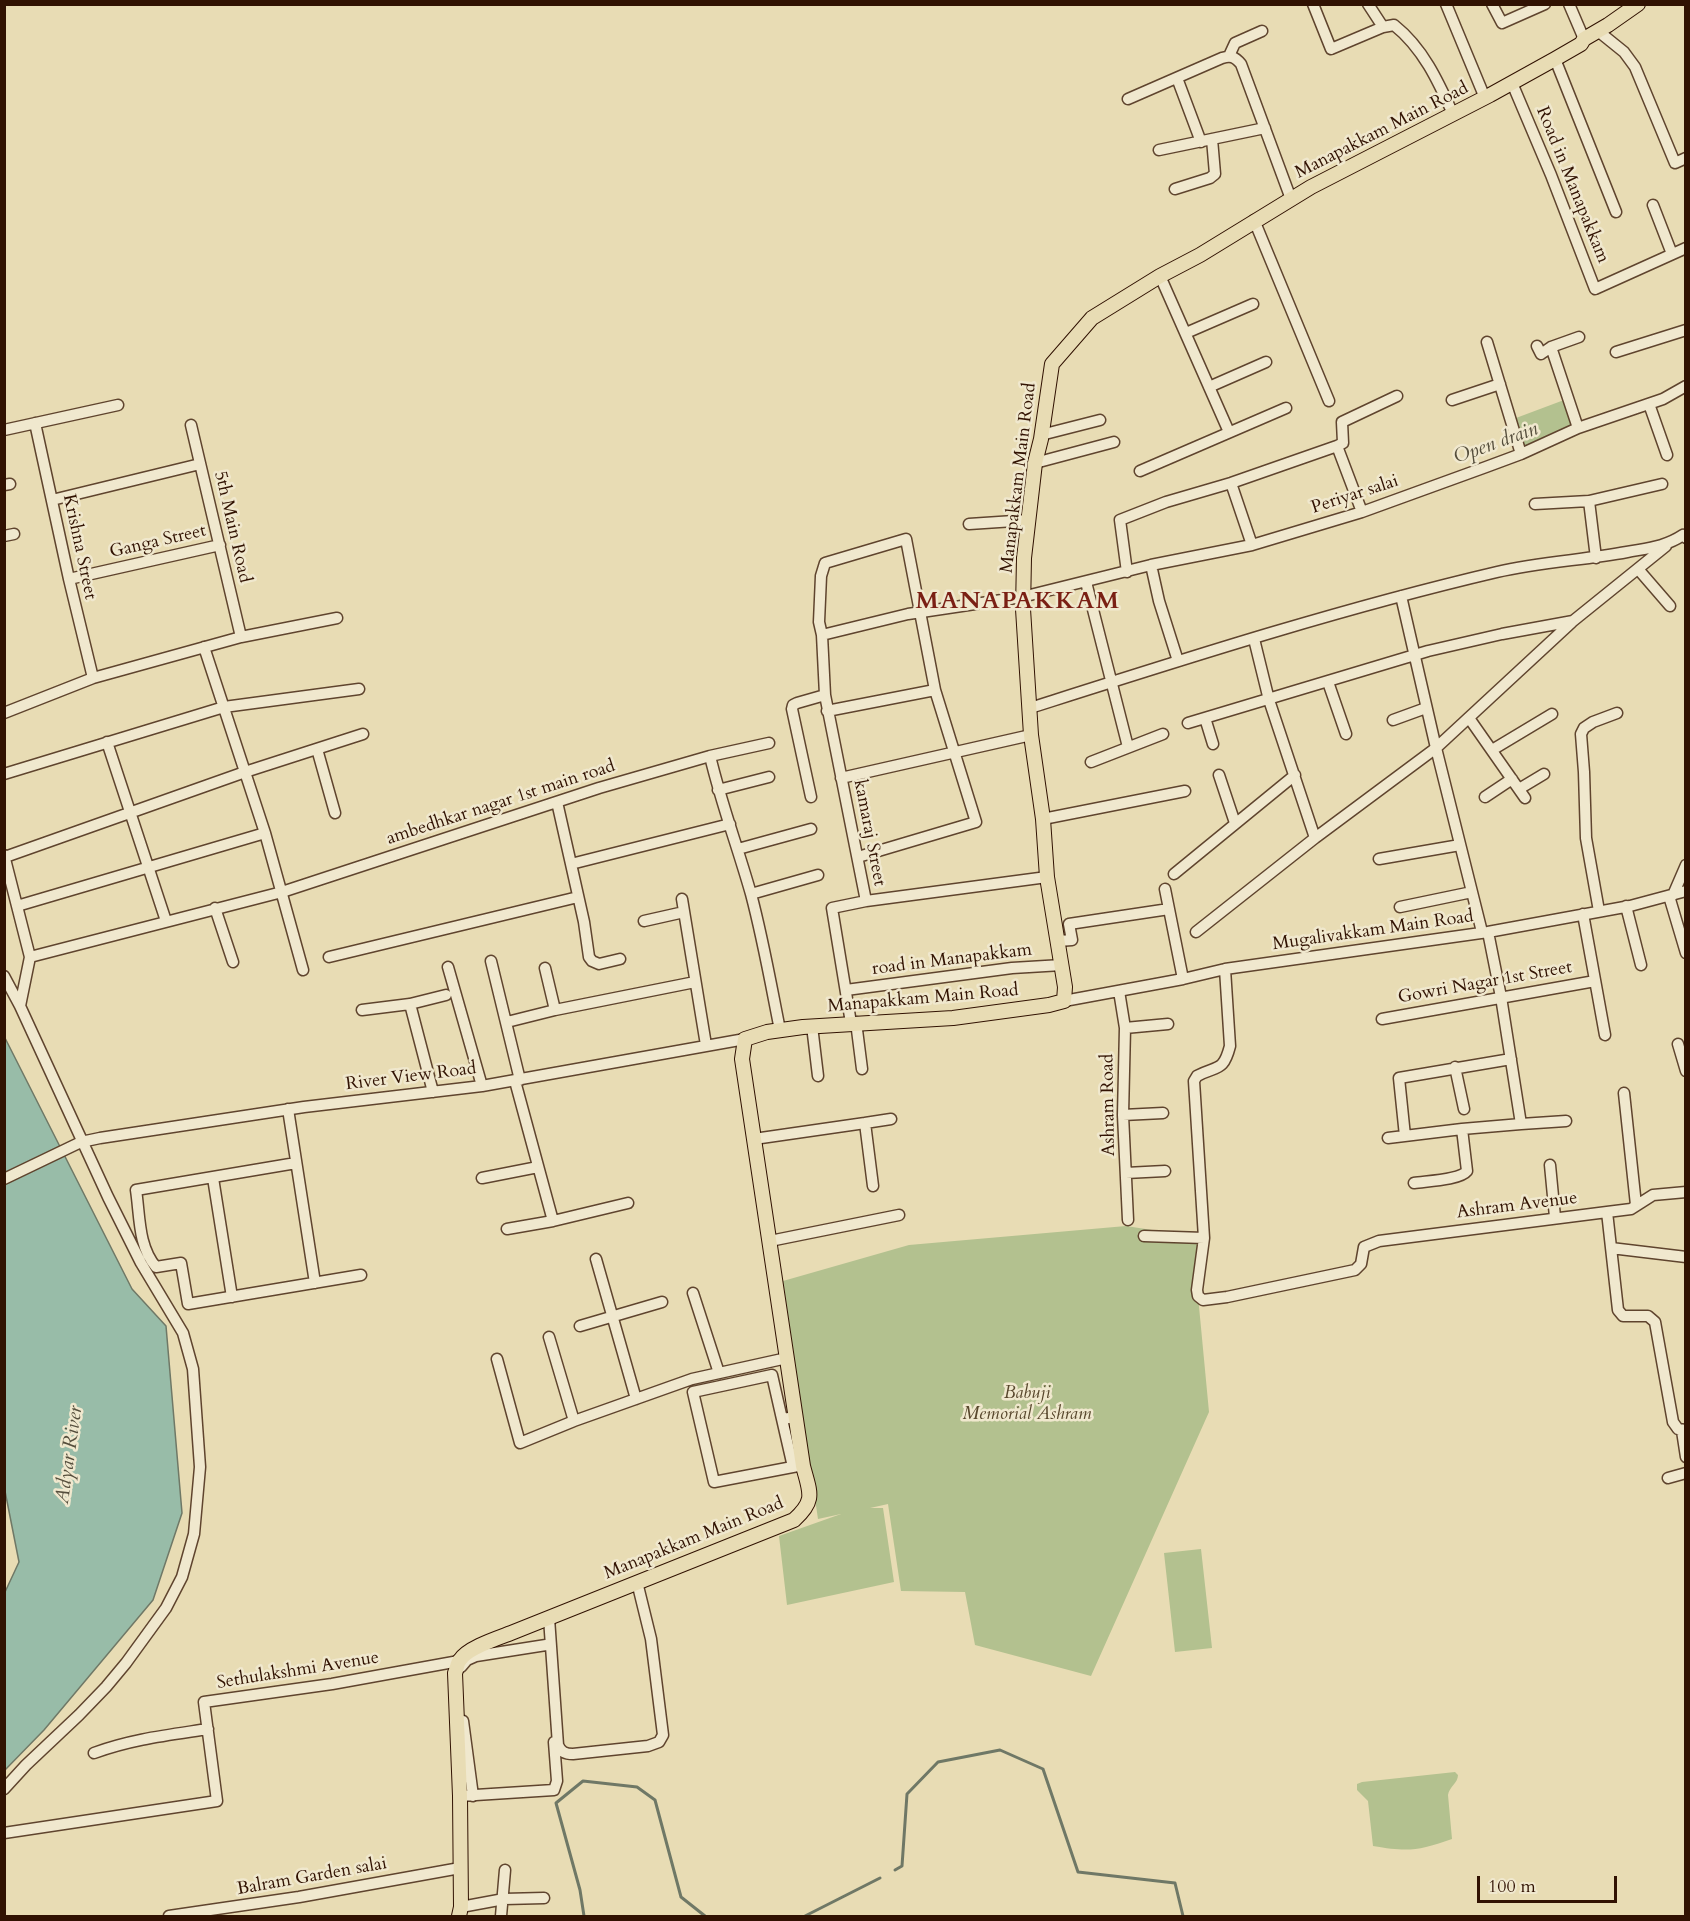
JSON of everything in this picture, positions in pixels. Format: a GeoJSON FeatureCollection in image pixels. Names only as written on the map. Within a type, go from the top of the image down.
{"type":"FeatureCollection","features":[{"type":"Feature","properties":{"kind":"main road","name":"Manapakkam Main Road"},"geometry":{"type":"LineString","coordinates":[[459,1661],[464,1655],[482,1645],[794,1520],[810,1501],[809,1489],[798,1466],[789,1418],[787,1358],[742,1059],[745,1039],[767,1032],[812,1026],[953,1018],[1064,1001],[1065,987],[1047,877],[1043,819],[1031,735],[1022,597],[1035,463],[1052,364],[1092,318],[1160,276],[1200,255],[1292,198],[1555,59],[1581,44],[1584,39],[1634,5]]}},
{"type":"Feature","properties":{"kind":"main road"},"geometry":{"type":"LineString","coordinates":[[459,1661],[456,1674],[467,1796],[460,1868],[460,1912]]}},
{"type":"Feature","properties":{"kind":"street"},"geometry":{"type":"LineString","coordinates":[[1313,4],[1330,49],[1383,27],[1394,25],[1416,47],[1436,76],[1453,114]]}},
{"type":"Feature","properties":{"kind":"street"},"geometry":{"type":"LineString","coordinates":[[1368,4],[1383,27]]}},
{"type":"Feature","properties":{"kind":"street"},"geometry":{"type":"LineString","coordinates":[[1446,4],[1485,98]]}},
{"type":"Feature","properties":{"kind":"street"},"geometry":{"type":"LineString","coordinates":[[1492,4],[1502,23],[1545,4]]}},
{"type":"Feature","properties":{"kind":"street"},"geometry":{"type":"LineString","coordinates":[[1569,4],[1584,39]]}},
{"type":"Feature","properties":{"kind":"street"},"geometry":{"type":"LineString","coordinates":[[1229,56],[1235,43],[1262,31]]}},
{"type":"Feature","properties":{"kind":"street"},"geometry":{"type":"LineString","coordinates":[[1598,31],[1632,60],[1675,163],[1686,158]]}},
{"type":"Feature","properties":{"kind":"street"},"geometry":{"type":"LineString","coordinates":[[1128,99],[1229,56],[1236,58],[1241,64],[1292,198]]}},
{"type":"Feature","properties":{"kind":"street"},"geometry":{"type":"LineString","coordinates":[[1555,59],[1616,212]]}},
{"type":"Feature","properties":{"kind":"street"},"geometry":{"type":"LineString","coordinates":[[1177,78],[1201,142]]}},
{"type":"Feature","properties":{"kind":"street","name":"Road in Manapakkam"},"geometry":{"type":"LineString","coordinates":[[1512,83],[1595,289],[1686,248]]}},
{"type":"Feature","properties":{"kind":"street"},"geometry":{"type":"LineString","coordinates":[[1159,150],[1265,128]]}},
{"type":"Feature","properties":{"kind":"street"},"geometry":{"type":"LineString","coordinates":[[1175,189],[1210,178],[1215,174],[1212,139]]}},
{"type":"Feature","properties":{"kind":"street"},"geometry":{"type":"LineString","coordinates":[[1653,205],[1672,254]]}},
{"type":"Feature","properties":{"kind":"street"},"geometry":{"type":"LineString","coordinates":[[1254,220],[1329,401]]}},
{"type":"Feature","properties":{"kind":"street"},"geometry":{"type":"LineString","coordinates":[[1160,276],[1229,432]]}},
{"type":"Feature","properties":{"kind":"street"},"geometry":{"type":"LineString","coordinates":[[1186,333],[1253,304]]}},
{"type":"Feature","properties":{"kind":"street"},"geometry":{"type":"LineString","coordinates":[[1616,352],[1686,330]]}},
{"type":"Feature","properties":{"kind":"street"},"geometry":{"type":"LineString","coordinates":[[1537,346],[1541,354],[1551,347],[1579,337]]}},
{"type":"Feature","properties":{"kind":"street"},"geometry":{"type":"LineString","coordinates":[[1486,342],[1521,454]]}},
{"type":"Feature","properties":{"kind":"street"},"geometry":{"type":"LineString","coordinates":[[1551,347],[1578,428]]}},
{"type":"Feature","properties":{"kind":"street"},"geometry":{"type":"LineString","coordinates":[[1209,387],[1266,362]]}},
{"type":"Feature","properties":{"kind":"street"},"geometry":{"type":"LineString","coordinates":[[1452,400],[1500,384]]}},
{"type":"Feature","properties":{"kind":"street","name":"Periyar salai"},"geometry":{"type":"LineString","coordinates":[[822,635],[921,612],[1022,597],[1151,565],[1252,544],[1362,512],[1521,454],[1578,428],[1670,396],[1686,386]]}},
{"type":"Feature","properties":{"kind":"street"},"geometry":{"type":"LineString","coordinates":[[1127,572],[1120,520],[1166,502],[1232,483],[1337,446],[1342,443],[1342,422],[1397,396]]}},
{"type":"Feature","properties":{"kind":"street"},"geometry":{"type":"LineString","coordinates":[[1649,404],[1667,455]]}},
{"type":"Feature","properties":{"kind":"street"},"geometry":{"type":"LineString","coordinates":[[4,430],[118,405]]}},
{"type":"Feature","properties":{"kind":"street"},"geometry":{"type":"LineString","coordinates":[[1140,471],[1286,408]]}},
{"type":"Feature","properties":{"kind":"street"},"geometry":{"type":"LineString","coordinates":[[1041,435],[1100,420]]}},
{"type":"Feature","properties":{"kind":"street","name":"Krishna Street"},"geometry":{"type":"LineString","coordinates":[[35,423],[93,678]]}},
{"type":"Feature","properties":{"kind":"street","name":"5th Main Road"},"geometry":{"type":"LineString","coordinates":[[191,424],[241,637]]}},
{"type":"Feature","properties":{"kind":"street"},"geometry":{"type":"LineString","coordinates":[[1035,463],[1114,442]]}},
{"type":"Feature","properties":{"kind":"street"},"geometry":{"type":"LineString","coordinates":[[1337,446],[1362,512]]}},
{"type":"Feature","properties":{"kind":"street"},"geometry":{"type":"LineString","coordinates":[[52,500],[200,464]]}},
{"type":"Feature","properties":{"kind":"street"},"geometry":{"type":"LineString","coordinates":[[1232,483],[1252,544]]}},
{"type":"Feature","properties":{"kind":"street"},"geometry":{"type":"LineString","coordinates":[[1535,504],[1589,501],[1662,484]]}},
{"type":"Feature","properties":{"kind":"street"},"geometry":{"type":"LineString","coordinates":[[1589,501],[1596,558]]}},
{"type":"Feature","properties":{"kind":"street"},"geometry":{"type":"LineString","coordinates":[[969,524],[1029,520]]}},
{"type":"Feature","properties":{"kind":"street"},"geometry":{"type":"LineString","coordinates":[[1196,932],[1436,748],[1573,621],[1669,544],[1685,535]]}},
{"type":"Feature","properties":{"kind":"street","name":"kamaraj Street"},"geometry":{"type":"LineString","coordinates":[[862,1069],[832,908],[866,901],[825,695],[822,635],[819,622],[820,576],[825,563],[906,539],[921,612]]}},
{"type":"Feature","properties":{"kind":"street"},"geometry":{"type":"LineString","coordinates":[[1030,708],[1178,661],[1401,596],[1500,571],[1596,558],[1669,544]]}},
{"type":"Feature","properties":{"kind":"street","name":"Ganga Street"},"geometry":{"type":"LineString","coordinates":[[69,579],[220,545]]}},
{"type":"Feature","properties":{"kind":"street"},"geometry":{"type":"LineString","coordinates":[[1151,565],[1159,601],[1178,661]]}},
{"type":"Feature","properties":{"kind":"street"},"geometry":{"type":"LineString","coordinates":[[1638,569],[1670,606]]}},
{"type":"Feature","properties":{"kind":"street"},"geometry":{"type":"LineString","coordinates":[[1086,582],[1096,630],[1128,747]]}},
{"type":"Feature","properties":{"kind":"street"},"geometry":{"type":"LineString","coordinates":[[1401,596],[1426,708],[1501,997],[1521,1124]]}},
{"type":"Feature","properties":{"kind":"street"},"geometry":{"type":"LineString","coordinates":[[858,857],[976,822],[935,690],[921,612]]}},
{"type":"Feature","properties":{"kind":"street"},"geometry":{"type":"LineString","coordinates":[[4,713],[93,678],[241,637],[337,618]]}},
{"type":"Feature","properties":{"kind":"street"},"geometry":{"type":"LineString","coordinates":[[1188,723],[1415,655],[1472,640],[1573,621]]}},
{"type":"Feature","properties":{"kind":"street"},"geometry":{"type":"LineString","coordinates":[[1254,639],[1269,700],[1316,838]]}},
{"type":"Feature","properties":{"kind":"street"},"geometry":{"type":"LineString","coordinates":[[204,647],[282,891],[303,970]]}},
{"type":"Feature","properties":{"kind":"street"},"geometry":{"type":"LineString","coordinates":[[1328,682],[1346,734]]}},
{"type":"Feature","properties":{"kind":"street"},"geometry":{"type":"LineString","coordinates":[[4,774],[224,707],[359,689]]}},
{"type":"Feature","properties":{"kind":"street"},"geometry":{"type":"LineString","coordinates":[[828,711],[935,690]]}},
{"type":"Feature","properties":{"kind":"street"},"geometry":{"type":"LineString","coordinates":[[811,797],[792,709],[797,703],[825,695]]}},
{"type":"Feature","properties":{"kind":"street"},"geometry":{"type":"LineString","coordinates":[[1393,720],[1426,708]]}},
{"type":"Feature","properties":{"kind":"street"},"geometry":{"type":"LineString","coordinates":[[1599,911],[1586,838],[1581,734],[1584,728],[1593,722],[1617,713]]}},
{"type":"Feature","properties":{"kind":"street"},"geometry":{"type":"LineString","coordinates":[[1492,750],[1552,714]]}},
{"type":"Feature","properties":{"kind":"street"},"geometry":{"type":"LineString","coordinates":[[1205,718],[1213,744]]}},
{"type":"Feature","properties":{"kind":"street"},"geometry":{"type":"LineString","coordinates":[[1469,718],[1522,794],[1544,774]]}},
{"type":"Feature","properties":{"kind":"street"},"geometry":{"type":"LineString","coordinates":[[21,1006],[30,957],[5,856],[245,772],[363,734]]}},
{"type":"Feature","properties":{"kind":"street"},"geometry":{"type":"LineString","coordinates":[[1091,762],[1162,734]]}},
{"type":"Feature","properties":{"kind":"street"},"geometry":{"type":"LineString","coordinates":[[841,778],[1031,735]]}},
{"type":"Feature","properties":{"kind":"street"},"geometry":{"type":"LineString","coordinates":[[107,742],[166,921]]}},
{"type":"Feature","properties":{"kind":"street","name":"ambedhkar nagar 1st main road"},"geometry":{"type":"LineString","coordinates":[[30,957],[282,891],[598,788],[710,756],[769,742]]}},
{"type":"Feature","properties":{"kind":"street"},"geometry":{"type":"LineString","coordinates":[[317,749],[335,813]]}},
{"type":"Feature","properties":{"kind":"street"},"geometry":{"type":"LineString","coordinates":[[710,756],[718,790],[751,894],[764,946],[780,1030]]}},
{"type":"Feature","properties":{"kind":"street"},"geometry":{"type":"LineString","coordinates":[[1219,775],[1235,823]]}},
{"type":"Feature","properties":{"kind":"street"},"geometry":{"type":"LineString","coordinates":[[1174,874],[1295,775]]}},
{"type":"Feature","properties":{"kind":"street"},"geometry":{"type":"LineString","coordinates":[[718,790],[769,777]]}},
{"type":"Feature","properties":{"kind":"street"},"geometry":{"type":"LineString","coordinates":[[1485,797],[1512,779]]}},
{"type":"Feature","properties":{"kind":"street"},"geometry":{"type":"LineString","coordinates":[[1043,819],[1185,791]]}},
{"type":"Feature","properties":{"kind":"street"},"geometry":{"type":"LineString","coordinates":[[557,802],[589,957],[599,964],[620,959]]}},
{"type":"Feature","properties":{"kind":"street"},"geometry":{"type":"LineString","coordinates":[[571,864],[730,824]]}},
{"type":"Feature","properties":{"kind":"street"},"geometry":{"type":"LineString","coordinates":[[738,849],[811,829]]}},
{"type":"Feature","properties":{"kind":"street"},"geometry":{"type":"LineString","coordinates":[[18,906],[264,833]]}},
{"type":"Feature","properties":{"kind":"street"},"geometry":{"type":"LineString","coordinates":[[1379,859],[1461,845]]}},
{"type":"Feature","properties":{"kind":"street"},"geometry":{"type":"LineString","coordinates":[[1686,865],[1671,895],[1686,953]]}},
{"type":"Feature","properties":{"kind":"street"},"geometry":{"type":"LineString","coordinates":[[751,894],[818,875]]}},
{"type":"Feature","properties":{"kind":"street"},"geometry":{"type":"LineString","coordinates":[[866,901],[1047,877]]}},
{"type":"Feature","properties":{"kind":"street"},"geometry":{"type":"LineString","coordinates":[[1165,889],[1183,979]]}},
{"type":"Feature","properties":{"kind":"street","name":"Mugalivakkam Main Road"},"geometry":{"type":"LineString","coordinates":[[1064,1001],[1119,992],[1224,969],[1485,932],[1626,906],[1686,891]]}},
{"type":"Feature","properties":{"kind":"street"},"geometry":{"type":"LineString","coordinates":[[1400,907],[1472,892]]}},
{"type":"Feature","properties":{"kind":"street"},"geometry":{"type":"LineString","coordinates":[[329,957],[578,897]]}},
{"type":"Feature","properties":{"kind":"street"},"geometry":{"type":"LineString","coordinates":[[682,899],[706,1045]]}},
{"type":"Feature","properties":{"kind":"street"},"geometry":{"type":"LineString","coordinates":[[1626,906],[1641,965]]}},
{"type":"Feature","properties":{"kind":"street"},"geometry":{"type":"LineString","coordinates":[[215,908],[233,962]]}},
{"type":"Feature","properties":{"kind":"street"},"geometry":{"type":"LineString","coordinates":[[1058,941],[1072,940],[1069,924],[1169,909]]}},
{"type":"Feature","properties":{"kind":"street"},"geometry":{"type":"LineString","coordinates":[[644,921],[684,912]]}},
{"type":"Feature","properties":{"kind":"street"},"geometry":{"type":"LineString","coordinates":[[1583,914],[1605,1035]]}},
{"type":"Feature","properties":{"kind":"street"},"geometry":{"type":"LineString","coordinates":[[491,961],[507,1022],[517,1080],[553,1221]]}},
{"type":"Feature","properties":{"kind":"street","name":"road in Manapakkam"},"geometry":{"type":"LineString","coordinates":[[846,990],[1012,968],[1062,965]]}},
{"type":"Feature","properties":{"kind":"street"},"geometry":{"type":"LineString","coordinates":[[448,967],[482,1086]]}},
{"type":"Feature","properties":{"kind":"street"},"geometry":{"type":"LineString","coordinates":[[545,968],[555,1010]]}},
{"type":"Feature","properties":{"kind":"street"},"geometry":{"type":"LineString","coordinates":[[1144,1236],[1204,1238],[1194,1081],[1202,1073],[1211,1072],[1217,1068],[1227,1058],[1230,1046],[1224,969]]}},
{"type":"Feature","properties":{"kind":"street"},"geometry":{"type":"LineString","coordinates":[[4,976],[21,1006],[81,1142],[141,1263],[183,1333],[193,1369],[200,1467],[198,1512],[194,1534],[182,1576],[166,1608],[106,1687],[4,1789]]}},
{"type":"Feature","properties":{"kind":"street","name":"Gowri Nagar 1st Street"},"geometry":{"type":"LineString","coordinates":[[1382,1018],[1595,981]]}},
{"type":"Feature","properties":{"kind":"street"},"geometry":{"type":"LineString","coordinates":[[507,1022],[695,982]]}},
{"type":"Feature","properties":{"kind":"street","name":"Ashram Road"},"geometry":{"type":"LineString","coordinates":[[1119,992],[1125,1028],[1123,1115],[1128,1220]]}},
{"type":"Feature","properties":{"kind":"street"},"geometry":{"type":"LineString","coordinates":[[362,1010],[410,1004],[446,995]]}},
{"type":"Feature","properties":{"kind":"street"},"geometry":{"type":"LineString","coordinates":[[410,1004],[433,1092]]}},
{"type":"Feature","properties":{"kind":"street"},"geometry":{"type":"LineString","coordinates":[[1125,1028],[1168,1024]]}},
{"type":"Feature","properties":{"kind":"street"},"geometry":{"type":"LineString","coordinates":[[812,1026],[818,1076]]}},
{"type":"Feature","properties":{"kind":"street","name":"River View Road"},"geometry":{"type":"LineString","coordinates":[[4,1179],[81,1142],[288,1109],[482,1086],[745,1039]]}},
{"type":"Feature","properties":{"kind":"street"},"geometry":{"type":"LineString","coordinates":[[1678,1044],[1686,1071]]}},
{"type":"Feature","properties":{"kind":"street"},"geometry":{"type":"LineString","coordinates":[[1405,1136],[1399,1078],[1511,1059]]}},
{"type":"Feature","properties":{"kind":"street"},"geometry":{"type":"LineString","coordinates":[[1455,1067],[1464,1109]]}},
{"type":"Feature","properties":{"kind":"street"},"geometry":{"type":"LineString","coordinates":[[1624,1093],[1636,1205]]}},
{"type":"Feature","properties":{"kind":"street"},"geometry":{"type":"LineString","coordinates":[[288,1109],[315,1283]]}},
{"type":"Feature","properties":{"kind":"street"},"geometry":{"type":"LineString","coordinates":[[1123,1115],[1163,1113]]}},
{"type":"Feature","properties":{"kind":"street"},"geometry":{"type":"LineString","coordinates":[[754,1139],[891,1119]]}},
{"type":"Feature","properties":{"kind":"street"},"geometry":{"type":"LineString","coordinates":[[1388,1138],[1462,1129],[1566,1121]]}},
{"type":"Feature","properties":{"kind":"street"},"geometry":{"type":"LineString","coordinates":[[865,1123],[873,1186]]}},
{"type":"Feature","properties":{"kind":"street"},"geometry":{"type":"LineString","coordinates":[[1414,1183],[1462,1176],[1467,1171],[1462,1129]]}},
{"type":"Feature","properties":{"kind":"street"},"geometry":{"type":"LineString","coordinates":[[296,1163],[136,1190],[144,1249],[156,1267],[181,1263],[188,1304],[362,1275]]}},
{"type":"Feature","properties":{"kind":"street"},"geometry":{"type":"LineString","coordinates":[[1550,1165],[1555,1217]]}},
{"type":"Feature","properties":{"kind":"street"},"geometry":{"type":"LineString","coordinates":[[482,1178],[538,1167]]}},
{"type":"Feature","properties":{"kind":"street"},"geometry":{"type":"LineString","coordinates":[[1126,1173],[1165,1171]]}},
{"type":"Feature","properties":{"kind":"street"},"geometry":{"type":"LineString","coordinates":[[213,1178],[231,1297]]}},
{"type":"Feature","properties":{"kind":"street","name":"Ashram Avenue"},"geometry":{"type":"LineString","coordinates":[[1204,1238],[1197,1290],[1198,1296],[1203,1300],[1355,1270],[1361,1264],[1364,1247],[1379,1241],[1555,1217],[1624,1211],[1653,1195],[1686,1192]]}},
{"type":"Feature","properties":{"kind":"street"},"geometry":{"type":"LineString","coordinates":[[507,1229],[553,1221],[628,1203]]}},
{"type":"Feature","properties":{"kind":"street"},"geometry":{"type":"LineString","coordinates":[[1607,1212],[1618,1310],[1623,1316],[1648,1316],[1655,1322],[1673,1422],[1676,1427],[1684,1430],[1686,1457]]}},
{"type":"Feature","properties":{"kind":"street"},"geometry":{"type":"LineString","coordinates":[[770,1240],[899,1215]]}},
{"type":"Feature","properties":{"kind":"street"},"geometry":{"type":"LineString","coordinates":[[1611,1248],[1686,1257]]}},
{"type":"Feature","properties":{"kind":"street"},"geometry":{"type":"LineString","coordinates":[[596,1259],[636,1399]]}},
{"type":"Feature","properties":{"kind":"street"},"geometry":{"type":"LineString","coordinates":[[693,1293],[719,1373]]}},
{"type":"Feature","properties":{"kind":"street"},"geometry":{"type":"LineString","coordinates":[[580,1326],[662,1302]]}},
{"type":"Feature","properties":{"kind":"street"},"geometry":{"type":"LineString","coordinates":[[549,1337],[574,1421]]}},
{"type":"Feature","properties":{"kind":"street"},"geometry":{"type":"LineString","coordinates":[[497,1359],[520,1443],[692,1379],[787,1358]]}},
{"type":"Feature","properties":{"kind":"street"},"geometry":{"type":"LineString","coordinates":[[789,1418],[772,1375],[693,1392],[714,1482],[798,1466]]}},
{"type":"Feature","properties":{"kind":"street"},"geometry":{"type":"LineString","coordinates":[[1668,1478],[1686,1473]]}},
{"type":"Feature","properties":{"kind":"street"},"geometry":{"type":"LineString","coordinates":[[546,1619],[558,1745],[561,1751],[573,1754],[648,1746],[659,1742],[663,1735],[651,1639],[637,1582]]}},
{"type":"Feature","properties":{"kind":"street"},"geometry":{"type":"LineString","coordinates":[[546,1619],[557,1786],[554,1790],[547,1792],[467,1796],[462,1665],[476,1656],[546,1645]]}},
{"type":"Feature","properties":{"kind":"street","name":"Sethulakshmi Avenue"},"geometry":{"type":"LineString","coordinates":[[4,1833],[217,1801],[204,1702],[333,1684],[459,1661]]}},
{"type":"Feature","properties":{"kind":"street"},"geometry":{"type":"LineString","coordinates":[[94,1753],[146,1738],[208,1730]]}},
{"type":"Feature","properties":{"kind":"street","name":"Balram Garden salai"},"geometry":{"type":"LineString","coordinates":[[169,1917],[460,1868]]}},
{"type":"Feature","properties":{"kind":"street"},"geometry":{"type":"LineString","coordinates":[[501,1917],[505,1870]]}},
{"type":"Feature","properties":{"kind":"street"},"geometry":{"type":"LineString","coordinates":[[460,1912],[504,1899],[544,1898]]}},
{"type":"Feature","properties":{"kind":"green space"},"geometry":{"type":"Polygon","coordinates":[[[1564,400],[1575,431],[1525,449],[1516,418],[1564,400]]]}},
{"type":"Feature","properties":{"kind":"green space","name":"Babuji Memorial Ashram"},"geometry":{"type":"Polygon","coordinates":[[[1126,1226],[1204,1238],[1198,1296],[1209,1412],[1091,1676],[975,1645],[965,1592],[901,1591],[888,1504],[870,1508],[883,1508],[894,1582],[787,1605],[779,1536],[841,1514],[818,1519],[783,1281],[909,1245],[1126,1226]]]}},
{"type":"Feature","properties":{"kind":"green space"},"geometry":{"type":"Polygon","coordinates":[[[1201,1549],[1212,1648],[1175,1652],[1164,1553],[1201,1549]]]}},
{"type":"Feature","properties":{"kind":"green space"},"geometry":{"type":"Polygon","coordinates":[[[1455,1772],[1458,1778],[1448,1795],[1452,1839],[1413,1849],[1373,1846],[1368,1801],[1357,1790],[1357,1784],[1455,1772]]]}},
{"type":"Feature","properties":{"kind":"water","name":"Adyar River"},"geometry":{"type":"Polygon","coordinates":[[[4,1036],[132,1289],[166,1326],[182,1513],[153,1600],[44,1730],[5,1770],[5,1592],[19,1562],[4,1486],[4,1036]]]}},
{"type":"Feature","properties":{"kind":"waterway"},"geometry":{"type":"LineString","coordinates":[[895,1870],[902,1866],[907,1794],[938,1762],[1000,1750],[1043,1769],[1078,1872],[1175,1883],[1183,1916]]}},
{"type":"Feature","properties":{"kind":"waterway"},"geometry":{"type":"LineString","coordinates":[[584,1916],[580,1890],[556,1803],[583,1781],[637,1787],[655,1800],[681,1897],[705,1916]]}},
{"type":"Feature","properties":{"kind":"waterway"},"geometry":{"type":"LineString","coordinates":[[805,1916],[880,1878]]}},
{"type":"Feature","properties":{"kind":"district","name":"MANAPAKKAM"},"geometry":{"type":"Point","coordinates":[1018,602]}},
{"type":"Feature","properties":{"kind":"water label","name":"Open drain"},"geometry":{"type":"Point","coordinates":[1496,444]}}]}
